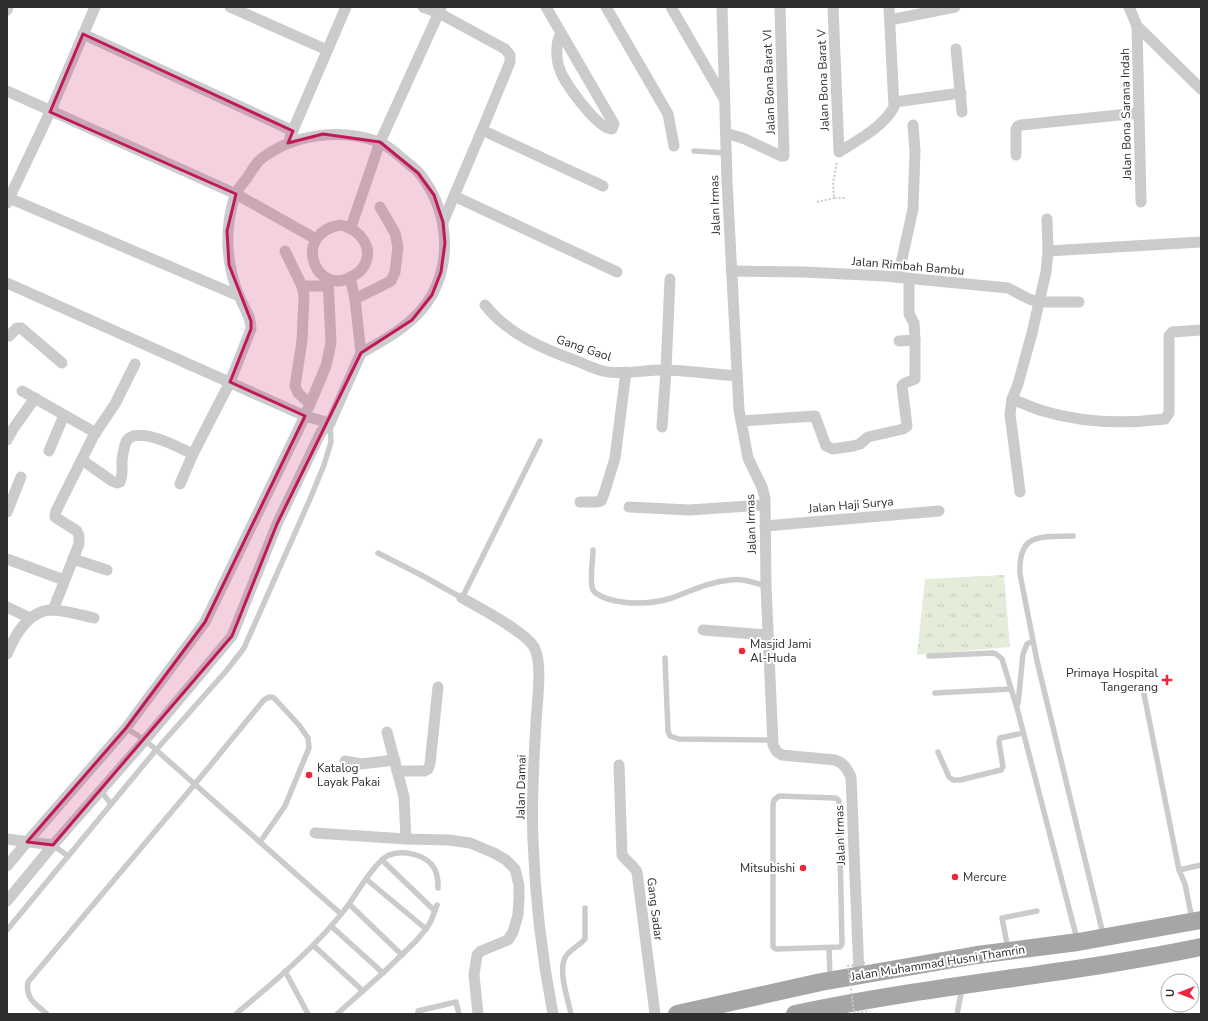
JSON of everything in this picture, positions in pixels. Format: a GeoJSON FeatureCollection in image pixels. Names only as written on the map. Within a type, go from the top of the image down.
{"type":"FeatureCollection","features":[{"type":"Feature","properties":{"kind":"main road","name":"Jalan Muhammad Husni Thamrin"},"geometry":{"type":"LineString","coordinates":[[677,1014],[830,980],[862,969],[1078,942],[1197,921]]}},
{"type":"Feature","properties":{"kind":"main road","name":"Jalan Muhammad Husni Thamrin"},"geometry":{"type":"LineString","coordinates":[[795,1014],[835,1010],[963,984],[1092,966],[1201,947]]}},
{"type":"Feature","properties":{"kind":"street"},"geometry":{"type":"LineString","coordinates":[[96,7],[50,112],[8,201],[239,296]]}},
{"type":"Feature","properties":{"kind":"street"},"geometry":{"type":"LineString","coordinates":[[230,7],[327,50]]}},
{"type":"Feature","properties":{"kind":"street"},"geometry":{"type":"LineString","coordinates":[[288,143],[346,7]]}},
{"type":"Feature","properties":{"kind":"street"},"geometry":{"type":"LineString","coordinates":[[423,7],[440,10],[505,49],[510,55],[510,62],[443,222]]}},
{"type":"Feature","properties":{"kind":"street"},"geometry":{"type":"LineString","coordinates":[[546,7],[614,124],[612,129],[605,128],[597,121],[565,81],[559,69],[557,56],[558,38],[561,33]]}},
{"type":"Feature","properties":{"kind":"street"},"geometry":{"type":"LineString","coordinates":[[606,7],[668,114],[674,146]]}},
{"type":"Feature","properties":{"kind":"street","name":"Jalan Irmas"},"geometry":{"type":"LineString","coordinates":[[671,7],[725,100],[736,376],[741,421],[748,458],[762,487],[766,505],[766,586],[772,740],[774,749],[782,755],[835,760],[840,762],[845,766],[851,778],[862,969]]}},
{"type":"Feature","properties":{"kind":"street"},"geometry":{"type":"LineString","coordinates":[[722,7],[725,100]]}},
{"type":"Feature","properties":{"kind":"street","name":"Jalan Bona Barat VI"},"geometry":{"type":"LineString","coordinates":[[726,133],[745,139],[783,156],[784,154],[780,7]]}},
{"type":"Feature","properties":{"kind":"street","name":"Jalan Bona Barat V"},"geometry":{"type":"LineString","coordinates":[[833,7],[839,152]]}},
{"type":"Feature","properties":{"kind":"street"},"geometry":{"type":"LineString","coordinates":[[839,152],[868,133],[882,122],[893,110],[895,102],[889,7]]}},
{"type":"Feature","properties":{"kind":"street"},"geometry":{"type":"LineString","coordinates":[[890,20],[955,7]]}},
{"type":"Feature","properties":{"kind":"street"},"geometry":{"type":"LineString","coordinates":[[1129,7],[1137,26],[1201,89]]}},
{"type":"Feature","properties":{"kind":"street"},"geometry":{"type":"LineString","coordinates":[[351,228],[380,142],[440,10]]}},
{"type":"Feature","properties":{"kind":"street","name":"Jalan Bona Sarana Indah"},"geometry":{"type":"LineString","coordinates":[[1137,26],[1141,202]]}},
{"type":"Feature","properties":{"kind":"street"},"geometry":{"type":"LineString","coordinates":[[83,34],[293,131]]}},
{"type":"Feature","properties":{"kind":"street"},"geometry":{"type":"LineString","coordinates":[[956,49],[962,112]]}},
{"type":"Feature","properties":{"kind":"street"},"geometry":{"type":"LineString","coordinates":[[7,92],[236,194],[316,239]]}},
{"type":"Feature","properties":{"kind":"street"},"geometry":{"type":"LineString","coordinates":[[895,102],[961,93]]}},
{"type":"Feature","properties":{"kind":"street"},"geometry":{"type":"LineString","coordinates":[[1016,155],[1016,129],[1018,126],[1139,113]]}},
{"type":"Feature","properties":{"kind":"street"},"geometry":{"type":"LineString","coordinates":[[898,277],[913,209],[915,151],[913,125]]}},
{"type":"Feature","properties":{"kind":"street"},"geometry":{"type":"LineString","coordinates":[[482,130],[603,186]]}},
{"type":"Feature","properties":{"kind":"street"},"geometry":{"type":"LineString","coordinates":[[180,484],[193,454],[230,382],[251,329],[249,315],[239,296],[229,264],[227,231],[236,194],[260,160],[288,143],[323,134],[353,136],[380,142],[398,155],[418,173],[434,195],[443,222],[445,243],[441,272],[432,295],[412,320],[390,337],[361,353]]}},
{"type":"Feature","properties":{"kind":"street"},"geometry":{"type":"LineString","coordinates":[[454,196],[617,272]]}},
{"type":"Feature","properties":{"kind":"street"},"geometry":{"type":"LineString","coordinates":[[355,299],[391,281],[395,272],[398,246],[395,233],[380,207]]}},
{"type":"Feature","properties":{"kind":"street"},"geometry":{"type":"LineString","coordinates":[[1020,492],[1010,414],[1012,399],[1030,340],[1046,272],[1048,251],[1047,220]]}},
{"type":"Feature","properties":{"kind":"street"},"geometry":{"type":"LineString","coordinates":[[7,866],[26,842],[126,728],[205,622],[305,416],[326,366],[331,342],[328,283],[313,261],[312,250],[316,239],[322,231],[331,226],[341,225],[351,228],[360,234],[366,243],[367,254],[365,265],[358,274],[342,281],[328,283],[302,286]]}},
{"type":"Feature","properties":{"kind":"street"},"geometry":{"type":"LineString","coordinates":[[1048,251],[1201,242]]}},
{"type":"Feature","properties":{"kind":"street"},"geometry":{"type":"LineString","coordinates":[[285,251],[302,286],[304,296],[302,341],[295,386],[298,393],[310,404]]}},
{"type":"Feature","properties":{"kind":"street","name":"Jalan Rimbah Bambu"},"geometry":{"type":"LineString","coordinates":[[731,271],[804,272],[898,277],[1008,288],[1029,299],[1039,302],[1079,302]]}},
{"type":"Feature","properties":{"kind":"street"},"geometry":{"type":"LineString","coordinates":[[7,901],[232,636],[277,524],[322,432],[330,422],[361,353],[355,299],[350,278]]}},
{"type":"Feature","properties":{"kind":"street"},"geometry":{"type":"LineString","coordinates":[[741,421],[815,416],[826,446],[833,449],[860,444],[868,437],[903,429],[907,426],[902,386],[904,383],[913,381],[914,379],[915,340],[914,323],[909,314],[909,278]]}},
{"type":"Feature","properties":{"kind":"street"},"geometry":{"type":"LineString","coordinates":[[662,427],[670,279]]}},
{"type":"Feature","properties":{"kind":"street"},"geometry":{"type":"LineString","coordinates":[[7,283],[305,416],[330,422]]}},
{"type":"Feature","properties":{"kind":"street","name":"Gang Gaol"},"geometry":{"type":"LineString","coordinates":[[485,306],[504,326],[530,342],[604,371],[626,372],[666,370],[736,376]]}},
{"type":"Feature","properties":{"kind":"street"},"geometry":{"type":"LineString","coordinates":[[7,336],[9,336],[17,328],[21,328],[62,363]]}},
{"type":"Feature","properties":{"kind":"street"},"geometry":{"type":"LineString","coordinates":[[1012,399],[1042,411],[1074,419],[1104,422],[1165,419],[1169,413],[1169,336],[1172,332],[1201,330]]}},
{"type":"Feature","properties":{"kind":"street"},"geometry":{"type":"LineString","coordinates":[[899,341],[915,340]]}},
{"type":"Feature","properties":{"kind":"street"},"geometry":{"type":"LineString","coordinates":[[53,610],[79,544],[79,533],[55,515],[77,467],[96,432],[115,404],[135,364]]}},
{"type":"Feature","properties":{"kind":"street"},"geometry":{"type":"LineString","coordinates":[[580,502],[601,501],[604,494],[615,458],[626,372]]}},
{"type":"Feature","properties":{"kind":"street"},"geometry":{"type":"LineString","coordinates":[[22,391],[96,432]]}},
{"type":"Feature","properties":{"kind":"street"},"geometry":{"type":"LineString","coordinates":[[7,440],[10,428],[35,398]]}},
{"type":"Feature","properties":{"kind":"street"},"geometry":{"type":"LineString","coordinates":[[49,450],[64,415]]}},
{"type":"Feature","properties":{"kind":"street"},"geometry":{"type":"LineString","coordinates":[[82,460],[117,483],[120,482],[122,476],[122,460],[125,444],[132,436],[150,437],[193,454]]}},
{"type":"Feature","properties":{"kind":"street"},"geometry":{"type":"LineString","coordinates":[[7,512],[11,492],[21,477]]}},
{"type":"Feature","properties":{"kind":"street"},"geometry":{"type":"LineString","coordinates":[[629,507],[690,510],[766,505]]}},
{"type":"Feature","properties":{"kind":"street","name":"Jalan Haji Surya"},"geometry":{"type":"LineString","coordinates":[[765,526],[939,511]]}},
{"type":"Feature","properties":{"kind":"street"},"geometry":{"type":"LineString","coordinates":[[73,558],[107,570]]}},
{"type":"Feature","properties":{"kind":"street"},"geometry":{"type":"LineString","coordinates":[[7,559],[64,580]]}},
{"type":"Feature","properties":{"kind":"street","name":"Jalan Damai"},"geometry":{"type":"LineString","coordinates":[[462,598],[524,635],[534,648],[537,656],[538,671],[534,762],[533,838],[535,882],[540,930],[553,1014]]}},
{"type":"Feature","properties":{"kind":"street"},"geometry":{"type":"LineString","coordinates":[[7,607],[30,618]]}},
{"type":"Feature","properties":{"kind":"street"},"geometry":{"type":"LineString","coordinates":[[7,654],[20,628],[36,613],[53,610],[94,618]]}},
{"type":"Feature","properties":{"kind":"street"},"geometry":{"type":"LineString","coordinates":[[703,630],[768,635]]}},
{"type":"Feature","properties":{"kind":"street"},"geometry":{"type":"LineString","coordinates":[[397,771],[424,771],[428,769],[430,764],[438,687]]}},
{"type":"Feature","properties":{"kind":"street"},"geometry":{"type":"LineString","coordinates":[[387,732],[404,798],[406,839]]}},
{"type":"Feature","properties":{"kind":"street"},"geometry":{"type":"LineString","coordinates":[[345,761],[361,764],[395,760]]}},
{"type":"Feature","properties":{"kind":"street","name":"Gang Sadar"},"geometry":{"type":"LineString","coordinates":[[619,765],[622,855],[626,861],[632,864],[637,872],[655,1014]]}},
{"type":"Feature","properties":{"kind":"street"},"geometry":{"type":"LineString","coordinates":[[315,833],[406,839],[448,840],[470,843],[494,853],[506,860],[515,869],[519,886],[519,898],[518,915],[513,932],[508,940],[481,951],[477,955],[474,975],[478,1014]]}},
{"type":"Feature","properties":{"kind":"street"},"geometry":{"type":"LineString","coordinates":[[8,838],[53,845]]}},
{"type":"Feature","properties":{"kind":"lane"},"geometry":{"type":"LineString","coordinates":[[694,151],[726,153]]}},
{"type":"Feature","properties":{"kind":"lane"},"geometry":{"type":"LineString","coordinates":[[7,930],[156,750],[227,670],[244,648],[324,465],[332,442],[330,422]]}},
{"type":"Feature","properties":{"kind":"lane"},"geometry":{"type":"LineString","coordinates":[[378,553],[462,598],[540,441]]}},
{"type":"Feature","properties":{"kind":"lane"},"geometry":{"type":"LineString","coordinates":[[1073,536],[1040,537],[1030,541],[1023,552],[1020,574],[1033,641],[1104,937]]}},
{"type":"Feature","properties":{"kind":"lane"},"geometry":{"type":"LineString","coordinates":[[593,550],[593,589],[601,597],[617,602],[646,603],[662,600],[715,582],[730,580],[741,579],[766,586]]}},
{"type":"Feature","properties":{"kind":"lane"},"geometry":{"type":"LineString","coordinates":[[1017,708],[1023,654],[1027,644],[1033,641]]}},
{"type":"Feature","properties":{"kind":"lane"},"geometry":{"type":"LineString","coordinates":[[929,656],[996,654],[1002,659],[1017,708],[1078,942]]}},
{"type":"Feature","properties":{"kind":"lane"},"geometry":{"type":"LineString","coordinates":[[665,658],[668,731],[670,736],[679,739],[772,740]]}},
{"type":"Feature","properties":{"kind":"lane"},"geometry":{"type":"LineString","coordinates":[[935,693],[1011,689]]}},
{"type":"Feature","properties":{"kind":"lane"},"geometry":{"type":"LineString","coordinates":[[1143,689],[1179,870],[1197,921]]}},
{"type":"Feature","properties":{"kind":"lane"},"geometry":{"type":"LineString","coordinates":[[47,1014],[32,1001],[28,995],[28,982],[195,784],[262,701],[268,697],[274,698],[299,725],[308,738],[309,748],[285,806],[260,842]]}},
{"type":"Feature","properties":{"kind":"lane"},"geometry":{"type":"LineString","coordinates":[[126,728],[145,740],[341,914]]}},
{"type":"Feature","properties":{"kind":"lane"},"geometry":{"type":"LineString","coordinates":[[938,752],[949,777],[953,780],[960,780],[1002,770],[1003,767],[999,742],[1000,738],[1023,733]]}},
{"type":"Feature","properties":{"kind":"lane"},"geometry":{"type":"LineString","coordinates":[[101,791],[111,804]]}},
{"type":"Feature","properties":{"kind":"lane"},"geometry":{"type":"LineString","coordinates":[[777,797],[836,798],[839,801],[842,944],[840,947],[829,948],[776,949],[773,947],[773,804],[777,797]]}},
{"type":"Feature","properties":{"kind":"lane"},"geometry":{"type":"LineString","coordinates":[[53,845],[68,856]]}},
{"type":"Feature","properties":{"kind":"lane"},"geometry":{"type":"LineString","coordinates":[[236,1014],[313,945],[341,914],[366,879],[382,860],[390,855],[399,853],[409,854],[424,859],[434,867],[437,874],[438,888]]}},
{"type":"Feature","properties":{"kind":"lane"},"geometry":{"type":"LineString","coordinates":[[337,1014],[383,974],[402,955],[426,929],[436,908],[382,860]]}},
{"type":"Feature","properties":{"kind":"lane"},"geometry":{"type":"LineString","coordinates":[[1179,870],[1201,865]]}},
{"type":"Feature","properties":{"kind":"lane"},"geometry":{"type":"LineString","coordinates":[[366,879],[426,929]]}},
{"type":"Feature","properties":{"kind":"lane"},"geometry":{"type":"LineString","coordinates":[[349,904],[402,955]]}},
{"type":"Feature","properties":{"kind":"lane"},"geometry":{"type":"LineString","coordinates":[[571,1014],[562,970],[563,962],[566,955],[585,939],[585,908]]}},
{"type":"Feature","properties":{"kind":"lane"},"geometry":{"type":"LineString","coordinates":[[1008,951],[1002,918],[1036,911]]}},
{"type":"Feature","properties":{"kind":"lane"},"geometry":{"type":"LineString","coordinates":[[331,926],[383,974]]}},
{"type":"Feature","properties":{"kind":"lane"},"geometry":{"type":"LineString","coordinates":[[313,945],[363,991]]}},
{"type":"Feature","properties":{"kind":"lane"},"geometry":{"type":"LineString","coordinates":[[829,948],[830,980]]}},
{"type":"Feature","properties":{"kind":"lane"},"geometry":{"type":"LineString","coordinates":[[285,971],[308,1014]]}},
{"type":"Feature","properties":{"kind":"lane"},"geometry":{"type":"LineString","coordinates":[[957,1014],[963,984]]}},
{"type":"Feature","properties":{"kind":"lane"},"geometry":{"type":"LineString","coordinates":[[418,1014],[418,1011],[456,1002],[459,1014]]}},
{"type":"Feature","properties":{"kind":"path"},"geometry":{"type":"LineString","coordinates":[[834,198],[833,182],[839,152]]}},
{"type":"Feature","properties":{"kind":"path"},"geometry":{"type":"LineString","coordinates":[[817,202],[834,198],[845,198]]}},
{"type":"Feature","properties":{"kind":"path"},"geometry":{"type":"LineString","coordinates":[[862,969],[848,966],[854,1013],[870,1011]]}},
{"type":"Feature","properties":{"kind":"highlighted area"},"geometry":{"type":"Polygon","coordinates":[[[83,34],[293,131],[288,143],[323,134],[380,142],[418,173],[434,195],[443,222],[445,243],[441,272],[432,295],[412,320],[361,353],[277,524],[232,636],[53,845],[27,842],[126,728],[205,622],[305,416],[230,382],[251,329],[251,321],[229,265],[227,231],[236,194],[50,112],[83,34]]]}},
{"type":"Feature","properties":{"kind":"green space"},"geometry":{"type":"Polygon","coordinates":[[[1004,575],[1010,647],[917,655],[925,579],[1004,575]]]}},
{"type":"Feature","properties":{"kind":"place","name":"Masjid Jami Al-Huda"},"geometry":{"type":"Point","coordinates":[742,651]}},
{"type":"Feature","properties":{"kind":"place","name":"Primaya Hospital Tangerang"},"geometry":{"type":"Point","coordinates":[1167,680]}},
{"type":"Feature","properties":{"kind":"place","name":"Katalog Layak Pakai"},"geometry":{"type":"Point","coordinates":[309,775]}},
{"type":"Feature","properties":{"kind":"place","name":"Mitsubishi"},"geometry":{"type":"Point","coordinates":[803,868]}},
{"type":"Feature","properties":{"kind":"place","name":"Mercure"},"geometry":{"type":"Point","coordinates":[955,877]}}]}
